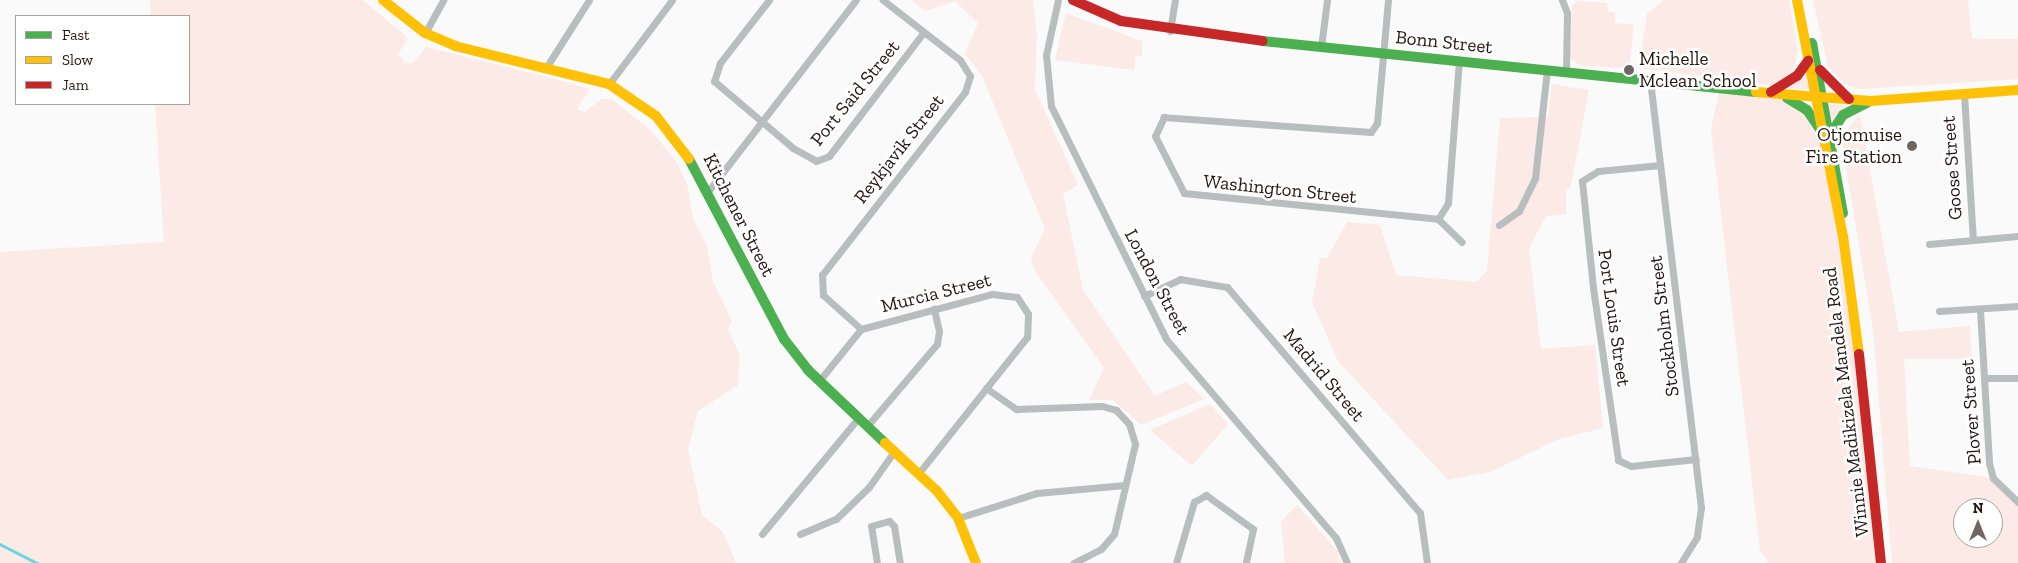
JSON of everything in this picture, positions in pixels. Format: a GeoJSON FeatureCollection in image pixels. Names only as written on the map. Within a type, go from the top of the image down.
{"type":"FeatureCollection","features":[{"type":"Feature","properties":{"kind":"street","name":"Kitchener Street"},"geometry":{"type":"LineString","coordinates":[[383,0],[425,33],[482,54],[547,66],[609,84],[668,129],[709,190],[784,339],[819,380],[919,473],[958,518],[976,563]]}},
{"type":"Feature","properties":{"kind":"street"},"geometry":{"type":"LineString","coordinates":[[425,33],[444,0]]}},
{"type":"Feature","properties":{"kind":"street"},"geometry":{"type":"LineString","coordinates":[[547,66],[589,0]]}},
{"type":"Feature","properties":{"kind":"street"},"geometry":{"type":"LineString","coordinates":[[609,84],[672,0]]}},
{"type":"Feature","properties":{"kind":"street"},"geometry":{"type":"LineString","coordinates":[[761,120],[719,87],[713,76],[769,0]]}},
{"type":"Feature","properties":{"kind":"street"},"geometry":{"type":"LineString","coordinates":[[709,190],[761,120],[856,0]]}},
{"type":"Feature","properties":{"kind":"street","name":"Reykjavik Street"},"geometry":{"type":"LineString","coordinates":[[862,329],[823,295],[822,275],[969,82],[960,60],[924,34],[883,0]]}},
{"type":"Feature","properties":{"kind":"street","name":"London Street"},"geometry":{"type":"LineString","coordinates":[[1058,0],[1046,55],[1051,106],[1144,296],[1173,349],[1336,538],[1347,563]]}},
{"type":"Feature","properties":{"kind":"street","name":"Bonn Street"},"geometry":{"type":"LineString","coordinates":[[1073,0],[1122,20],[1170,31],[1820,98],[1871,101]]}},
{"type":"Feature","properties":{"kind":"street"},"geometry":{"type":"LineString","coordinates":[[1170,31],[1175,0]]}},
{"type":"Feature","properties":{"kind":"street"},"geometry":{"type":"LineString","coordinates":[[1322,47],[1327,0]]}},
{"type":"Feature","properties":{"kind":"street"},"geometry":{"type":"LineString","coordinates":[[1382,53],[1388,0]]}},
{"type":"Feature","properties":{"kind":"street"},"geometry":{"type":"LineString","coordinates":[[1562,0],[1567,13],[1566,71]]}},
{"type":"Feature","properties":{"kind":"street","name":"Winnie Madikizela Mandela Road"},"geometry":{"type":"LineString","coordinates":[[1797,0],[1820,98],[1843,236],[1875,472],[1881,563]]}},
{"type":"Feature","properties":{"kind":"street","name":"Winnie Madikizela Mandela Road"},"geometry":{"type":"LineString","coordinates":[[1803,0],[1812,61]]}},
{"type":"Feature","properties":{"kind":"street","name":"Port Said Street"},"geometry":{"type":"LineString","coordinates":[[761,120],[801,153],[823,160],[924,34]]}},
{"type":"Feature","properties":{"kind":"street","name":"Washington Street"},"geometry":{"type":"LineString","coordinates":[[1382,53],[1377,123],[1366,134],[1169,115],[1159,121],[1156,136],[1187,196],[1438,219]]}},
{"type":"Feature","properties":{"kind":"street"},"geometry":{"type":"LineString","coordinates":[[1459,61],[1448,202],[1438,219],[1462,242]]}},
{"type":"Feature","properties":{"kind":"street"},"geometry":{"type":"LineString","coordinates":[[1770,92],[1797,76],[1812,61],[1830,84],[1849,99]]}},
{"type":"Feature","properties":{"kind":"street"},"geometry":{"type":"LineString","coordinates":[[1499,225],[1519,212],[1532,187],[1547,70]]}},
{"type":"Feature","properties":{"kind":"street","name":"Stockholm Street"},"geometry":{"type":"LineString","coordinates":[[1650,80],[1696,459],[1700,524],[1681,563]]}},
{"type":"Feature","properties":{"kind":"street"},"geometry":{"type":"LineString","coordinates":[[1770,92],[1801,105],[1826,135],[1843,115],[1871,101],[2018,90]]}},
{"type":"Feature","properties":{"kind":"street","name":"Goose Street"},"geometry":{"type":"LineString","coordinates":[[1964,94],[1973,240]]}},
{"type":"Feature","properties":{"kind":"street","name":"Port Louis Street"},"geometry":{"type":"LineString","coordinates":[[1660,165],[1598,171],[1582,181],[1593,288],[1618,460],[1631,466],[1696,459]]}},
{"type":"Feature","properties":{"kind":"street"},"geometry":{"type":"LineString","coordinates":[[1930,244],[2018,236]]}},
{"type":"Feature","properties":{"kind":"street","name":"Madrid Street"},"geometry":{"type":"LineString","coordinates":[[1144,296],[1180,279],[1227,288],[1420,513],[1426,563]]}},
{"type":"Feature","properties":{"kind":"street","name":"Murcia Street"},"geometry":{"type":"LineString","coordinates":[[819,380],[862,329],[1004,292],[1024,304],[1028,334],[919,473]]}},
{"type":"Feature","properties":{"kind":"street"},"geometry":{"type":"LineString","coordinates":[[1940,311],[1980,310],[2018,306]]}},
{"type":"Feature","properties":{"kind":"street"},"geometry":{"type":"LineString","coordinates":[[868,425],[934,348],[939,331],[934,309]]}},
{"type":"Feature","properties":{"kind":"street","name":"Plover Street"},"geometry":{"type":"LineString","coordinates":[[1980,310],[1991,472],[2018,502]]}},
{"type":"Feature","properties":{"kind":"street"},"geometry":{"type":"LineString","coordinates":[[1985,378],[2018,378]]}},
{"type":"Feature","properties":{"kind":"street"},"geometry":{"type":"LineString","coordinates":[[986,388],[1023,410],[1102,406],[1116,410],[1125,417],[1135,438],[1114,534],[1101,549],[1073,563]]}},
{"type":"Feature","properties":{"kind":"street"},"geometry":{"type":"LineString","coordinates":[[762,534],[859,417]]}},
{"type":"Feature","properties":{"kind":"street"},"geometry":{"type":"LineString","coordinates":[[800,534],[836,519],[869,487],[894,450]]}},
{"type":"Feature","properties":{"kind":"street"},"geometry":{"type":"LineString","coordinates":[[958,518],[1042,492],[1125,485]]}},
{"type":"Feature","properties":{"kind":"street"},"geometry":{"type":"LineString","coordinates":[[1176,563],[1194,502],[1206,495],[1253,528],[1246,563]]}},
{"type":"Feature","properties":{"kind":"street"},"geometry":{"type":"LineString","coordinates":[[877,563],[871,526],[888,521],[894,526],[900,563]]}},
{"type":"Feature","properties":{"kind":"shaded area"},"geometry":{"type":"Polygon","coordinates":[[[150,0],[363,0],[408,38],[398,54],[405,63],[413,63],[426,47],[551,78],[590,89],[577,109],[584,112],[602,99],[612,99],[651,131],[676,161],[687,184],[694,221],[707,246],[713,281],[732,322],[728,329],[740,356],[738,385],[698,411],[688,449],[702,515],[723,532],[736,563],[0,563],[0,252],[164,242],[155,105],[190,105],[190,15],[151,15],[150,0]]]}},
{"type":"Feature","properties":{"kind":"shaded area"},"geometry":{"type":"Polygon","coordinates":[[[912,0],[1033,0],[1037,35],[1035,89],[1078,185],[1063,194],[1083,290],[1155,396],[1186,382],[1204,399],[1141,425],[1113,400],[1089,400],[1104,368],[1035,271],[1031,257],[1045,229],[982,76],[965,54],[978,23],[955,1],[925,11],[912,0]]]}},
{"type":"Feature","properties":{"kind":"shaded area"},"geometry":{"type":"Polygon","coordinates":[[[1664,0],[1789,0],[1798,50],[1795,66],[1790,75],[1771,85],[1639,68],[1647,13],[1664,0]]]}},
{"type":"Feature","properties":{"kind":"shaded area"},"geometry":{"type":"Polygon","coordinates":[[[1813,0],[1968,0],[1972,39],[2018,39],[2018,79],[1859,89],[1845,84],[1828,66],[1813,0]]]}},
{"type":"Feature","properties":{"kind":"shaded area"},"geometry":{"type":"Polygon","coordinates":[[[1578,1],[1607,3],[1608,12],[1615,12],[1615,23],[1634,25],[1629,68],[1581,66],[1570,58],[1572,5],[1578,1]]]}},
{"type":"Feature","properties":{"kind":"shaded area"},"geometry":{"type":"Polygon","coordinates":[[[1066,13],[1142,41],[1142,56],[1136,55],[1134,70],[1055,60],[1066,13]]]}},
{"type":"Feature","properties":{"kind":"shaded area"},"geometry":{"type":"Polygon","coordinates":[[[1806,70],[1812,90],[1788,88],[1801,78],[1806,70]]]}},
{"type":"Feature","properties":{"kind":"shaded area"},"geometry":{"type":"Polygon","coordinates":[[[1552,84],[1589,90],[1571,185],[1566,191],[1566,214],[1546,216],[1529,248],[1541,349],[1595,345],[1603,428],[1559,439],[1490,472],[1448,480],[1338,361],[1312,302],[1320,258],[1327,258],[1347,222],[1380,225],[1396,275],[1476,282],[1487,271],[1500,118],[1548,117],[1552,84]]]}},
{"type":"Feature","properties":{"kind":"shaded area"},"geometry":{"type":"Polygon","coordinates":[[[1720,88],[1795,101],[1817,125],[1843,236],[1881,563],[1769,563],[1760,551],[1711,128],[1720,88]]]}},
{"type":"Feature","properties":{"kind":"shaded area"},"geometry":{"type":"Polygon","coordinates":[[[1827,104],[1850,106],[1831,128],[1827,104]]]}},
{"type":"Feature","properties":{"kind":"shaded area"},"geometry":{"type":"Polygon","coordinates":[[[1860,114],[1899,332],[1970,326],[1972,359],[1904,359],[1910,466],[1993,478],[2018,502],[2018,563],[1892,563],[1873,329],[1841,137],[1860,114]]]}},
{"type":"Feature","properties":{"kind":"shaded area"},"geometry":{"type":"Polygon","coordinates":[[[1210,404],[1228,424],[1192,466],[1150,430],[1210,404]]]}},
{"type":"Feature","properties":{"kind":"shaded area"},"geometry":{"type":"Polygon","coordinates":[[[1297,505],[1337,550],[1341,563],[1285,563],[1281,522],[1297,505]]]}},
{"type":"Feature","properties":{"kind":"waterway"},"geometry":{"type":"LineString","coordinates":[[0,544],[37,563]]}},
{"type":"Feature","properties":{"kind":"traffic: fast"},"geometry":{"type":"LineString","coordinates":[[1263,41],[1756,92]]}},
{"type":"Feature","properties":{"kind":"traffic: fast"},"geometry":{"type":"LineString","coordinates":[[1812,43],[1843,213]]}},
{"type":"Feature","properties":{"kind":"traffic: fast"},"geometry":{"type":"LineString","coordinates":[[1787,98],[1807,110],[1819,128]]}},
{"type":"Feature","properties":{"kind":"traffic: fast"},"geometry":{"type":"LineString","coordinates":[[1830,135],[1843,115],[1868,102]]}},
{"type":"Feature","properties":{"kind":"traffic: fast"},"geometry":{"type":"LineString","coordinates":[[689,159],[784,339],[808,370],[885,443]]}},
{"type":"Feature","properties":{"kind":"traffic: slow"},"geometry":{"type":"LineString","coordinates":[[383,0],[425,33],[455,46],[609,84],[656,116],[689,159]]}},
{"type":"Feature","properties":{"kind":"traffic: slow"},"geometry":{"type":"LineString","coordinates":[[1797,0],[1843,236],[1859,354]]}},
{"type":"Feature","properties":{"kind":"traffic: slow"},"geometry":{"type":"LineString","coordinates":[[1756,92],[1871,101],[2018,90]]}},
{"type":"Feature","properties":{"kind":"traffic: slow"},"geometry":{"type":"LineString","coordinates":[[885,443],[937,491],[958,518],[976,563]]}},
{"type":"Feature","properties":{"kind":"traffic: jam"},"geometry":{"type":"LineString","coordinates":[[1073,0],[1121,21],[1263,41]]}},
{"type":"Feature","properties":{"kind":"traffic: jam"},"geometry":{"type":"LineString","coordinates":[[1771,92],[1797,76],[1808,61]]}},
{"type":"Feature","properties":{"kind":"traffic: jam"},"geometry":{"type":"LineString","coordinates":[[1820,70],[1849,99]]}},
{"type":"Feature","properties":{"kind":"traffic: jam"},"geometry":{"type":"LineString","coordinates":[[1859,354],[1881,563]]}},
{"type":"Feature","properties":{"kind":"place","name":"Michelle Mclean School"},"geometry":{"type":"Point","coordinates":[1629,70]}},
{"type":"Feature","properties":{"kind":"place","name":"Otjomuise Fire Station"},"geometry":{"type":"Point","coordinates":[1912,146]}}]}
